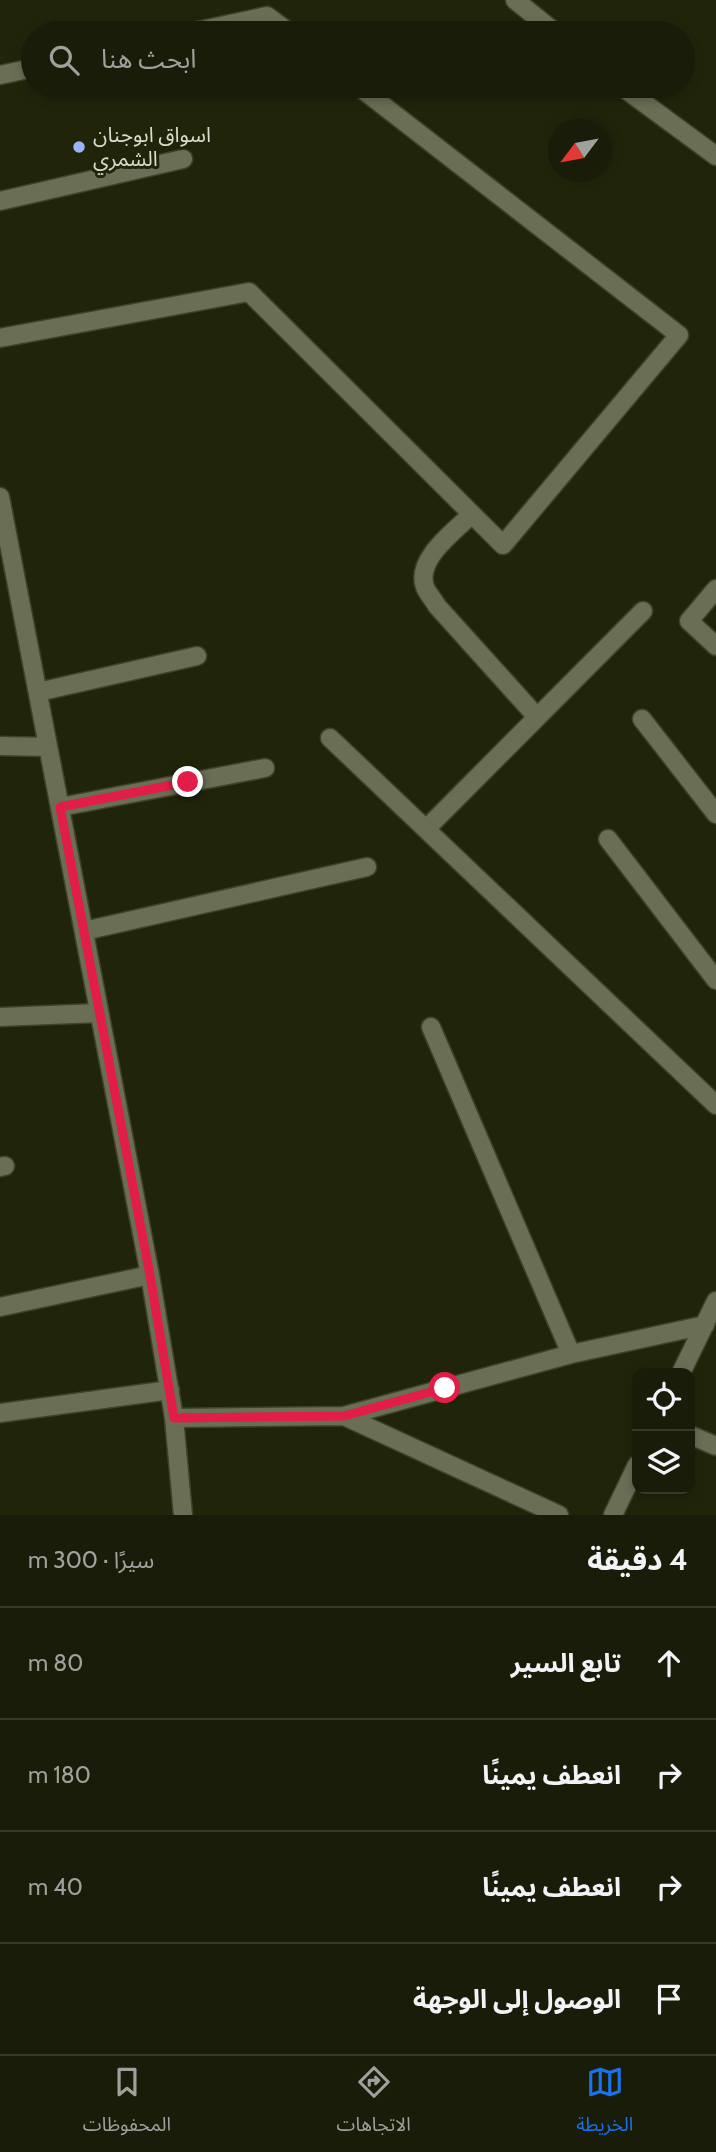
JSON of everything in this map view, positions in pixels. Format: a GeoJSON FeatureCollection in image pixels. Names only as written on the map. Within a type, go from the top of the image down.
{"type":"FeatureCollection","features":[{"type":"Feature","properties":{"kind":"street"},"geometry":{"type":"LineString","coordinates":[[515,0],[541,21]]}},
{"type":"Feature","properties":{"kind":"street"},"geometry":{"type":"LineString","coordinates":[[244,21],[267,16],[274,21]]}},
{"type":"Feature","properties":{"kind":"street"},"geometry":{"type":"LineString","coordinates":[[0,75],[21,71]]}},
{"type":"Feature","properties":{"kind":"street"},"geometry":{"type":"LineString","coordinates":[[0,338],[249,292],[503,545],[679,335],[373,98]]}},
{"type":"Feature","properties":{"kind":"street"},"geometry":{"type":"LineString","coordinates":[[637,98],[716,156]]}},
{"type":"Feature","properties":{"kind":"street"},"geometry":{"type":"LineString","coordinates":[[0,201],[183,159]]}},
{"type":"Feature","properties":{"kind":"street"},"geometry":{"type":"LineString","coordinates":[[0,497],[150,1275],[174,1418],[178,1514]]}},
{"type":"Feature","properties":{"kind":"street"},"geometry":{"type":"LineString","coordinates":[[472,514],[429,559],[423,570],[425,587],[438,606],[537,717]]}},
{"type":"Feature","properties":{"kind":"street"},"geometry":{"type":"LineString","coordinates":[[716,589],[689,621],[716,646]]}},
{"type":"Feature","properties":{"kind":"street"},"geometry":{"type":"LineString","coordinates":[[426,829],[643,611]]}},
{"type":"Feature","properties":{"kind":"street"},"geometry":{"type":"LineString","coordinates":[[38,692],[197,656]]}},
{"type":"Feature","properties":{"kind":"street"},"geometry":{"type":"LineString","coordinates":[[642,719],[716,814]]}},
{"type":"Feature","properties":{"kind":"street"},"geometry":{"type":"LineString","coordinates":[[330,738],[716,1105]]}},
{"type":"Feature","properties":{"kind":"street"},"geometry":{"type":"LineString","coordinates":[[0,746],[48,747]]}},
{"type":"Feature","properties":{"kind":"street"},"geometry":{"type":"LineString","coordinates":[[60,807],[265,768]]}},
{"type":"Feature","properties":{"kind":"street"},"geometry":{"type":"LineString","coordinates":[[608,839],[716,980]]}},
{"type":"Feature","properties":{"kind":"street"},"geometry":{"type":"LineString","coordinates":[[84,932],[367,867]]}},
{"type":"Feature","properties":{"kind":"street"},"geometry":{"type":"LineString","coordinates":[[0,1017],[99,1013]]}},
{"type":"Feature","properties":{"kind":"street"},"geometry":{"type":"LineString","coordinates":[[431,1027],[571,1354]]}},
{"type":"Feature","properties":{"kind":"street"},"geometry":{"type":"LineString","coordinates":[[0,1307],[150,1275]]}},
{"type":"Feature","properties":{"kind":"street"},"geometry":{"type":"LineString","coordinates":[[684,1368],[716,1301]]}},
{"type":"Feature","properties":{"kind":"street"},"geometry":{"type":"LineString","coordinates":[[174,1418],[344,1416],[571,1354],[705,1325]]}},
{"type":"Feature","properties":{"kind":"street"},"geometry":{"type":"LineString","coordinates":[[0,1413],[170,1390]]}},
{"type":"Feature","properties":{"kind":"street"},"geometry":{"type":"LineString","coordinates":[[344,1416],[559,1515]]}},
{"type":"Feature","properties":{"kind":"street"},"geometry":{"type":"LineString","coordinates":[[695,1437],[716,1446]]}},
{"type":"Feature","properties":{"kind":"street"},"geometry":{"type":"LineString","coordinates":[[613,1515],[632,1475]]}},
{"type":"Feature","properties":{"kind":"place","name":"اسواق ابوجنان الشمري"},"geometry":{"type":"Point","coordinates":[79,147]}},
{"type":"Feature","properties":{"kind":"route"},"geometry":{"type":"LineString","coordinates":[[188,782],[60,807],[150,1275],[174,1418],[344,1416],[445,1388]]}}]}
